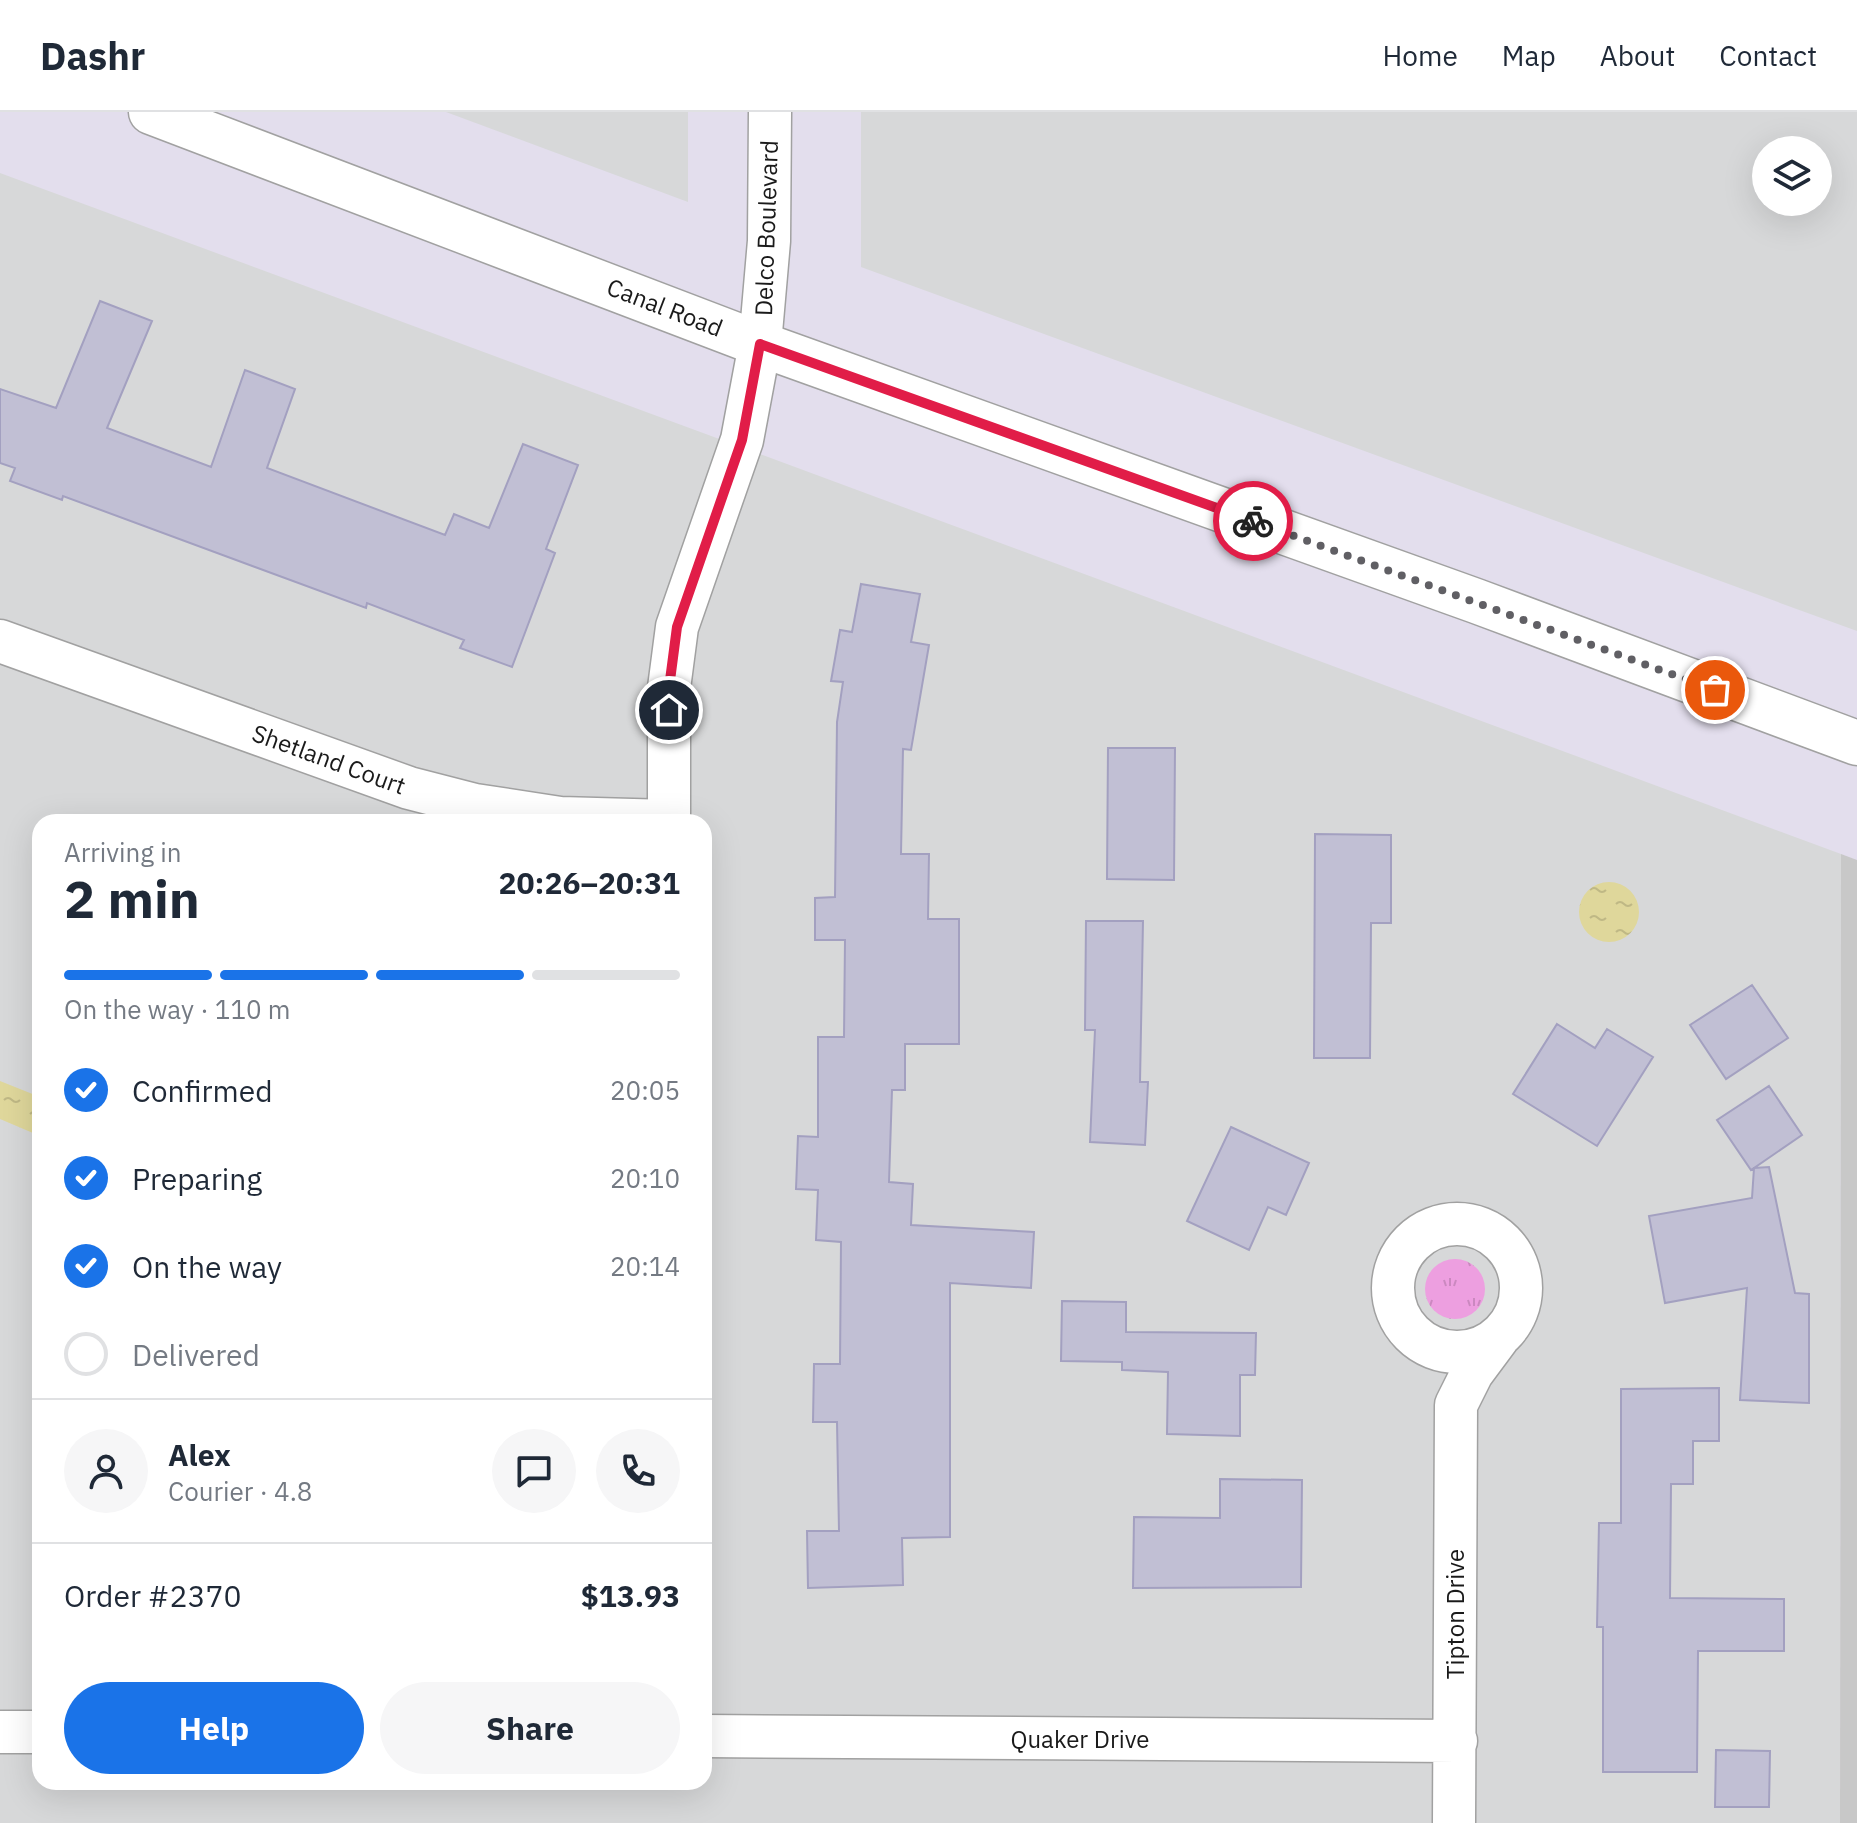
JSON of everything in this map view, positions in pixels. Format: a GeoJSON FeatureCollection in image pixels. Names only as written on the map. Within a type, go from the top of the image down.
{"type":"FeatureCollection","features":[{"type":"Feature","properties":{"kind":"street","name":"Canal Road"},"geometry":{"type":"LineString","coordinates":[[151,112],[760,344],[1476,601],[1857,743]]}},
{"type":"Feature","properties":{"kind":"street","name":"Delco Boulevard"},"geometry":{"type":"LineString","coordinates":[[669,814],[669,688],[677,627],[742,440],[760,344],[769,241],[770,112]]}},
{"type":"Feature","properties":{"kind":"street","name":"Shetland Court"},"geometry":{"type":"LineString","coordinates":[[0,641],[422,792],[475,805],[534,814]]}},
{"type":"Feature","properties":{"kind":"street","name":"Tipton Drive"},"geometry":{"type":"LineString","coordinates":[[1454,1823],[1456,1405],[1472,1373],[1512,1322],[1520,1303],[1521,1283],[1517,1263],[1506,1245],[1490,1233],[1471,1225],[1450,1224],[1430,1229],[1413,1240],[1400,1255],[1393,1276],[1392,1299],[1400,1320],[1456,1405]]}},
{"type":"Feature","properties":{"kind":"street"},"geometry":{"type":"LineString","coordinates":[[1414,1337],[1434,1349],[1455,1353],[1478,1350],[1498,1338]]}},
{"type":"Feature","properties":{"kind":"street"},"geometry":{"type":"LineString","coordinates":[[0,1732],[32,1732]]}},
{"type":"Feature","properties":{"kind":"street","name":"Quaker Drive"},"geometry":{"type":"LineString","coordinates":[[712,1736],[1456,1741]]}},
{"type":"Feature","properties":{"kind":"shaded area"},"geometry":{"type":"Polygon","coordinates":[[[446,112],[688,112],[688,202],[446,112]]]}},
{"type":"Feature","properties":{"kind":"shaded area"},"geometry":{"type":"Polygon","coordinates":[[[861,112],[1857,112],[1857,631],[861,267],[861,112]]]}},
{"type":"Feature","properties":{"kind":"shaded area"},"geometry":{"type":"Polygon","coordinates":[[[0,173],[1841,854],[1840,1823],[0,1823],[0,173]]]}},
{"type":"Feature","properties":{"kind":"shaded area"},"geometry":{"type":"Polygon","coordinates":[[[1841,854],[1857,860],[1857,1823],[1840,1823],[1841,854]]]}},
{"type":"Feature","properties":{"kind":"green space"},"geometry":{"type":"Polygon","coordinates":[[[1455,1259],[1466,1261],[1476,1268],[1483,1278],[1483,1300],[1476,1310],[1466,1317],[1455,1319],[1444,1317],[1434,1310],[1427,1300],[1425,1289],[1427,1278],[1434,1268],[1444,1261],[1455,1259]]]}},
{"type":"Feature","properties":{"kind":"water"},"geometry":{"type":"Polygon","coordinates":[[[1609,882],[1621,884],[1630,891],[1637,900],[1637,924],[1630,933],[1621,940],[1609,942],[1597,940],[1588,933],[1581,924],[1579,912],[1581,900],[1588,891],[1597,884],[1609,882]]]}},
{"type":"Feature","properties":{"kind":"water"},"geometry":{"type":"Polygon","coordinates":[[[0,1081],[32,1094],[32,1133],[0,1119],[0,1081]]]}},
{"type":"Feature","properties":{"kind":"building"},"geometry":{"type":"Polygon","coordinates":[[[100,301],[152,321],[107,428],[211,467],[245,370],[295,389],[267,468],[445,535],[454,514],[489,528],[523,444],[578,465],[546,549],[555,553],[512,667],[460,648],[464,640],[367,603],[366,608],[63,496],[62,500],[10,481],[15,468],[0,463],[0,389],[56,408],[100,301]]]}},
{"type":"Feature","properties":{"kind":"building"},"geometry":{"type":"Polygon","coordinates":[[[861,584],[920,594],[911,642],[929,645],[911,750],[903,749],[901,854],[929,854],[928,919],[959,919],[959,1044],[905,1044],[905,1090],[892,1090],[889,1182],[913,1184],[911,1225],[1034,1232],[1031,1288],[950,1283],[950,1537],[902,1538],[903,1585],[808,1588],[807,1531],[839,1531],[837,1422],[813,1422],[814,1364],[840,1364],[841,1242],[816,1240],[818,1190],[796,1189],[798,1136],[818,1137],[818,1037],[844,1037],[845,940],[815,940],[815,898],[835,897],[837,722],[843,682],[831,681],[840,630],[852,632],[861,584]]]}},
{"type":"Feature","properties":{"kind":"building"},"geometry":{"type":"Polygon","coordinates":[[[1108,748],[1175,748],[1174,880],[1107,879],[1108,748]]]}},
{"type":"Feature","properties":{"kind":"building"},"geometry":{"type":"Polygon","coordinates":[[[1315,834],[1391,835],[1391,923],[1371,923],[1370,1058],[1314,1058],[1315,834]]]}},
{"type":"Feature","properties":{"kind":"building"},"geometry":{"type":"Polygon","coordinates":[[[1086,921],[1143,921],[1140,1082],[1148,1082],[1145,1145],[1090,1142],[1095,1030],[1085,1030],[1086,921]]]}},
{"type":"Feature","properties":{"kind":"building"},"geometry":{"type":"Polygon","coordinates":[[[1752,985],[1788,1038],[1726,1079],[1690,1025],[1752,985]]]}},
{"type":"Feature","properties":{"kind":"building"},"geometry":{"type":"Polygon","coordinates":[[[1557,1024],[1595,1048],[1607,1029],[1653,1057],[1597,1146],[1513,1094],[1557,1024]]]}},
{"type":"Feature","properties":{"kind":"building"},"geometry":{"type":"Polygon","coordinates":[[[1769,1086],[1802,1135],[1751,1170],[1717,1120],[1769,1086]]]}},
{"type":"Feature","properties":{"kind":"building"},"geometry":{"type":"Polygon","coordinates":[[[1231,1127],[1309,1163],[1286,1215],[1268,1207],[1249,1250],[1187,1221],[1231,1127]]]}},
{"type":"Feature","properties":{"kind":"building"},"geometry":{"type":"Polygon","coordinates":[[[1769,1167],[1795,1293],[1809,1294],[1809,1403],[1740,1400],[1747,1288],[1665,1303],[1649,1216],[1752,1198],[1754,1168],[1769,1167]]]}},
{"type":"Feature","properties":{"kind":"building"},"geometry":{"type":"Polygon","coordinates":[[[1062,1301],[1126,1302],[1126,1332],[1256,1333],[1255,1375],[1240,1375],[1240,1436],[1167,1434],[1168,1372],[1122,1370],[1122,1362],[1061,1361],[1062,1301]]]}},
{"type":"Feature","properties":{"kind":"building"},"geometry":{"type":"Polygon","coordinates":[[[1719,1388],[1719,1441],[1693,1441],[1693,1484],[1671,1484],[1670,1598],[1784,1599],[1784,1651],[1698,1651],[1697,1772],[1603,1772],[1603,1627],[1597,1627],[1599,1523],[1621,1523],[1621,1389],[1719,1388]]]}},
{"type":"Feature","properties":{"kind":"building"},"geometry":{"type":"Polygon","coordinates":[[[1220,1479],[1302,1480],[1301,1587],[1133,1588],[1134,1517],[1220,1518],[1220,1479]]]}},
{"type":"Feature","properties":{"kind":"building"},"geometry":{"type":"Polygon","coordinates":[[[1716,1750],[1770,1751],[1769,1807],[1715,1807],[1716,1750]]]}},
{"type":"Feature","properties":{"kind":"way so far"},"geometry":{"type":"LineString","coordinates":[[1253,521],[1715,690]]}},
{"type":"Feature","properties":{"kind":"route"},"geometry":{"type":"LineString","coordinates":[[669,710],[677,627],[742,440],[760,344],[1253,521]]}}]}
